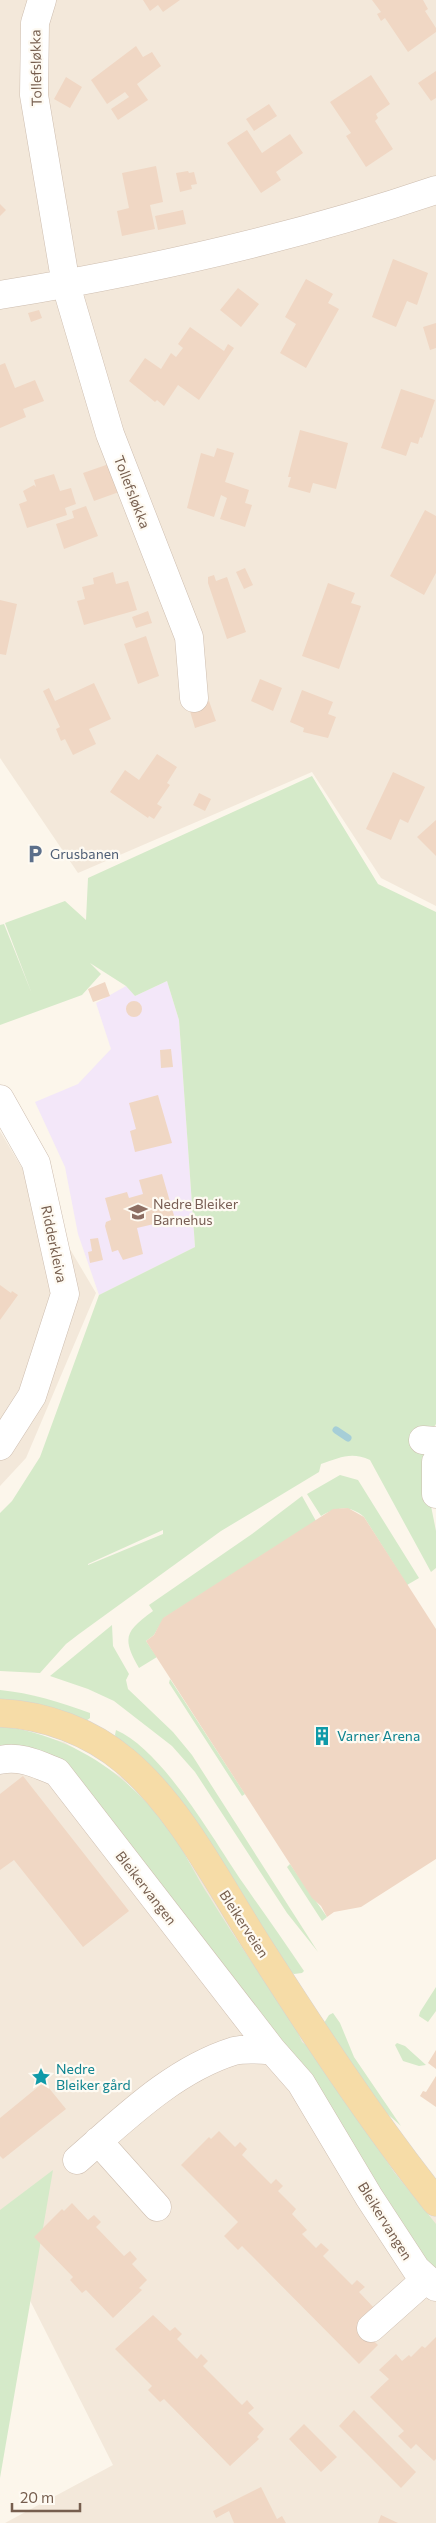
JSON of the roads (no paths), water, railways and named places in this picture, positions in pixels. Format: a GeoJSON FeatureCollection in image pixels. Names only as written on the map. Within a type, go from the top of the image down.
{"type":"FeatureCollection","features":[{"type":"Feature","properties":{"kind":"main road","name":"Bleikerveien"},"geometry":{"type":"LineString","coordinates":[[0,1713],[45,1720],[74,1729],[104,1746],[125,1761],[154,1790],[179,1822],[301,2013],[384,2136],[436,2202]]}},
{"type":"Feature","properties":{"kind":"street","name":"Tollefsløkka"},"geometry":{"type":"LineString","coordinates":[[42,0],[35,23],[34,95],[66,285],[110,434],[189,637],[194,698]]}},
{"type":"Feature","properties":{"kind":"street"},"geometry":{"type":"LineString","coordinates":[[0,295],[66,285],[300,231],[436,190]]}},
{"type":"Feature","properties":{"kind":"street","name":"Ridderkleiva"},"geometry":{"type":"LineString","coordinates":[[0,1098],[36,1162],[65,1294],[32,1396],[0,1446]]}},
{"type":"Feature","properties":{"kind":"street"},"geometry":{"type":"LineString","coordinates":[[432,1447],[436,1494]]}},
{"type":"Feature","properties":{"kind":"street","name":"Bleikervangen"},"geometry":{"type":"LineString","coordinates":[[0,1760],[8,1758],[29,1761],[57,1772],[272,2050],[301,2083],[369,2197],[416,2269],[431,2283]]}},
{"type":"Feature","properties":{"kind":"street"},"geometry":{"type":"LineString","coordinates":[[77,2160],[158,2092],[196,2067],[236,2051],[272,2050]]}},
{"type":"Feature","properties":{"kind":"street"},"geometry":{"type":"LineString","coordinates":[[98,2142],[157,2207]]}},
{"type":"Feature","properties":{"kind":"street"},"geometry":{"type":"LineString","coordinates":[[371,2328],[431,2283]]}},
{"type":"Feature","properties":{"kind":"waterway"},"geometry":{"type":"LineString","coordinates":[[336,1430],[348,1438]]}},
{"type":"Feature","properties":{"kind":"place","name":"Grusbanen"},"geometry":{"type":"Point","coordinates":[35,854]}},
{"type":"Feature","properties":{"kind":"place","name":"Nedre Bleiker Barnehus"},"geometry":{"type":"Point","coordinates":[138,1212]}},
{"type":"Feature","properties":{"kind":"place","name":"Varner Arena"},"geometry":{"type":"Point","coordinates":[322,1736]}},
{"type":"Feature","properties":{"kind":"place","name":"Nedre Bleiker gård"},"geometry":{"type":"Point","coordinates":[41,2077]}}]}
